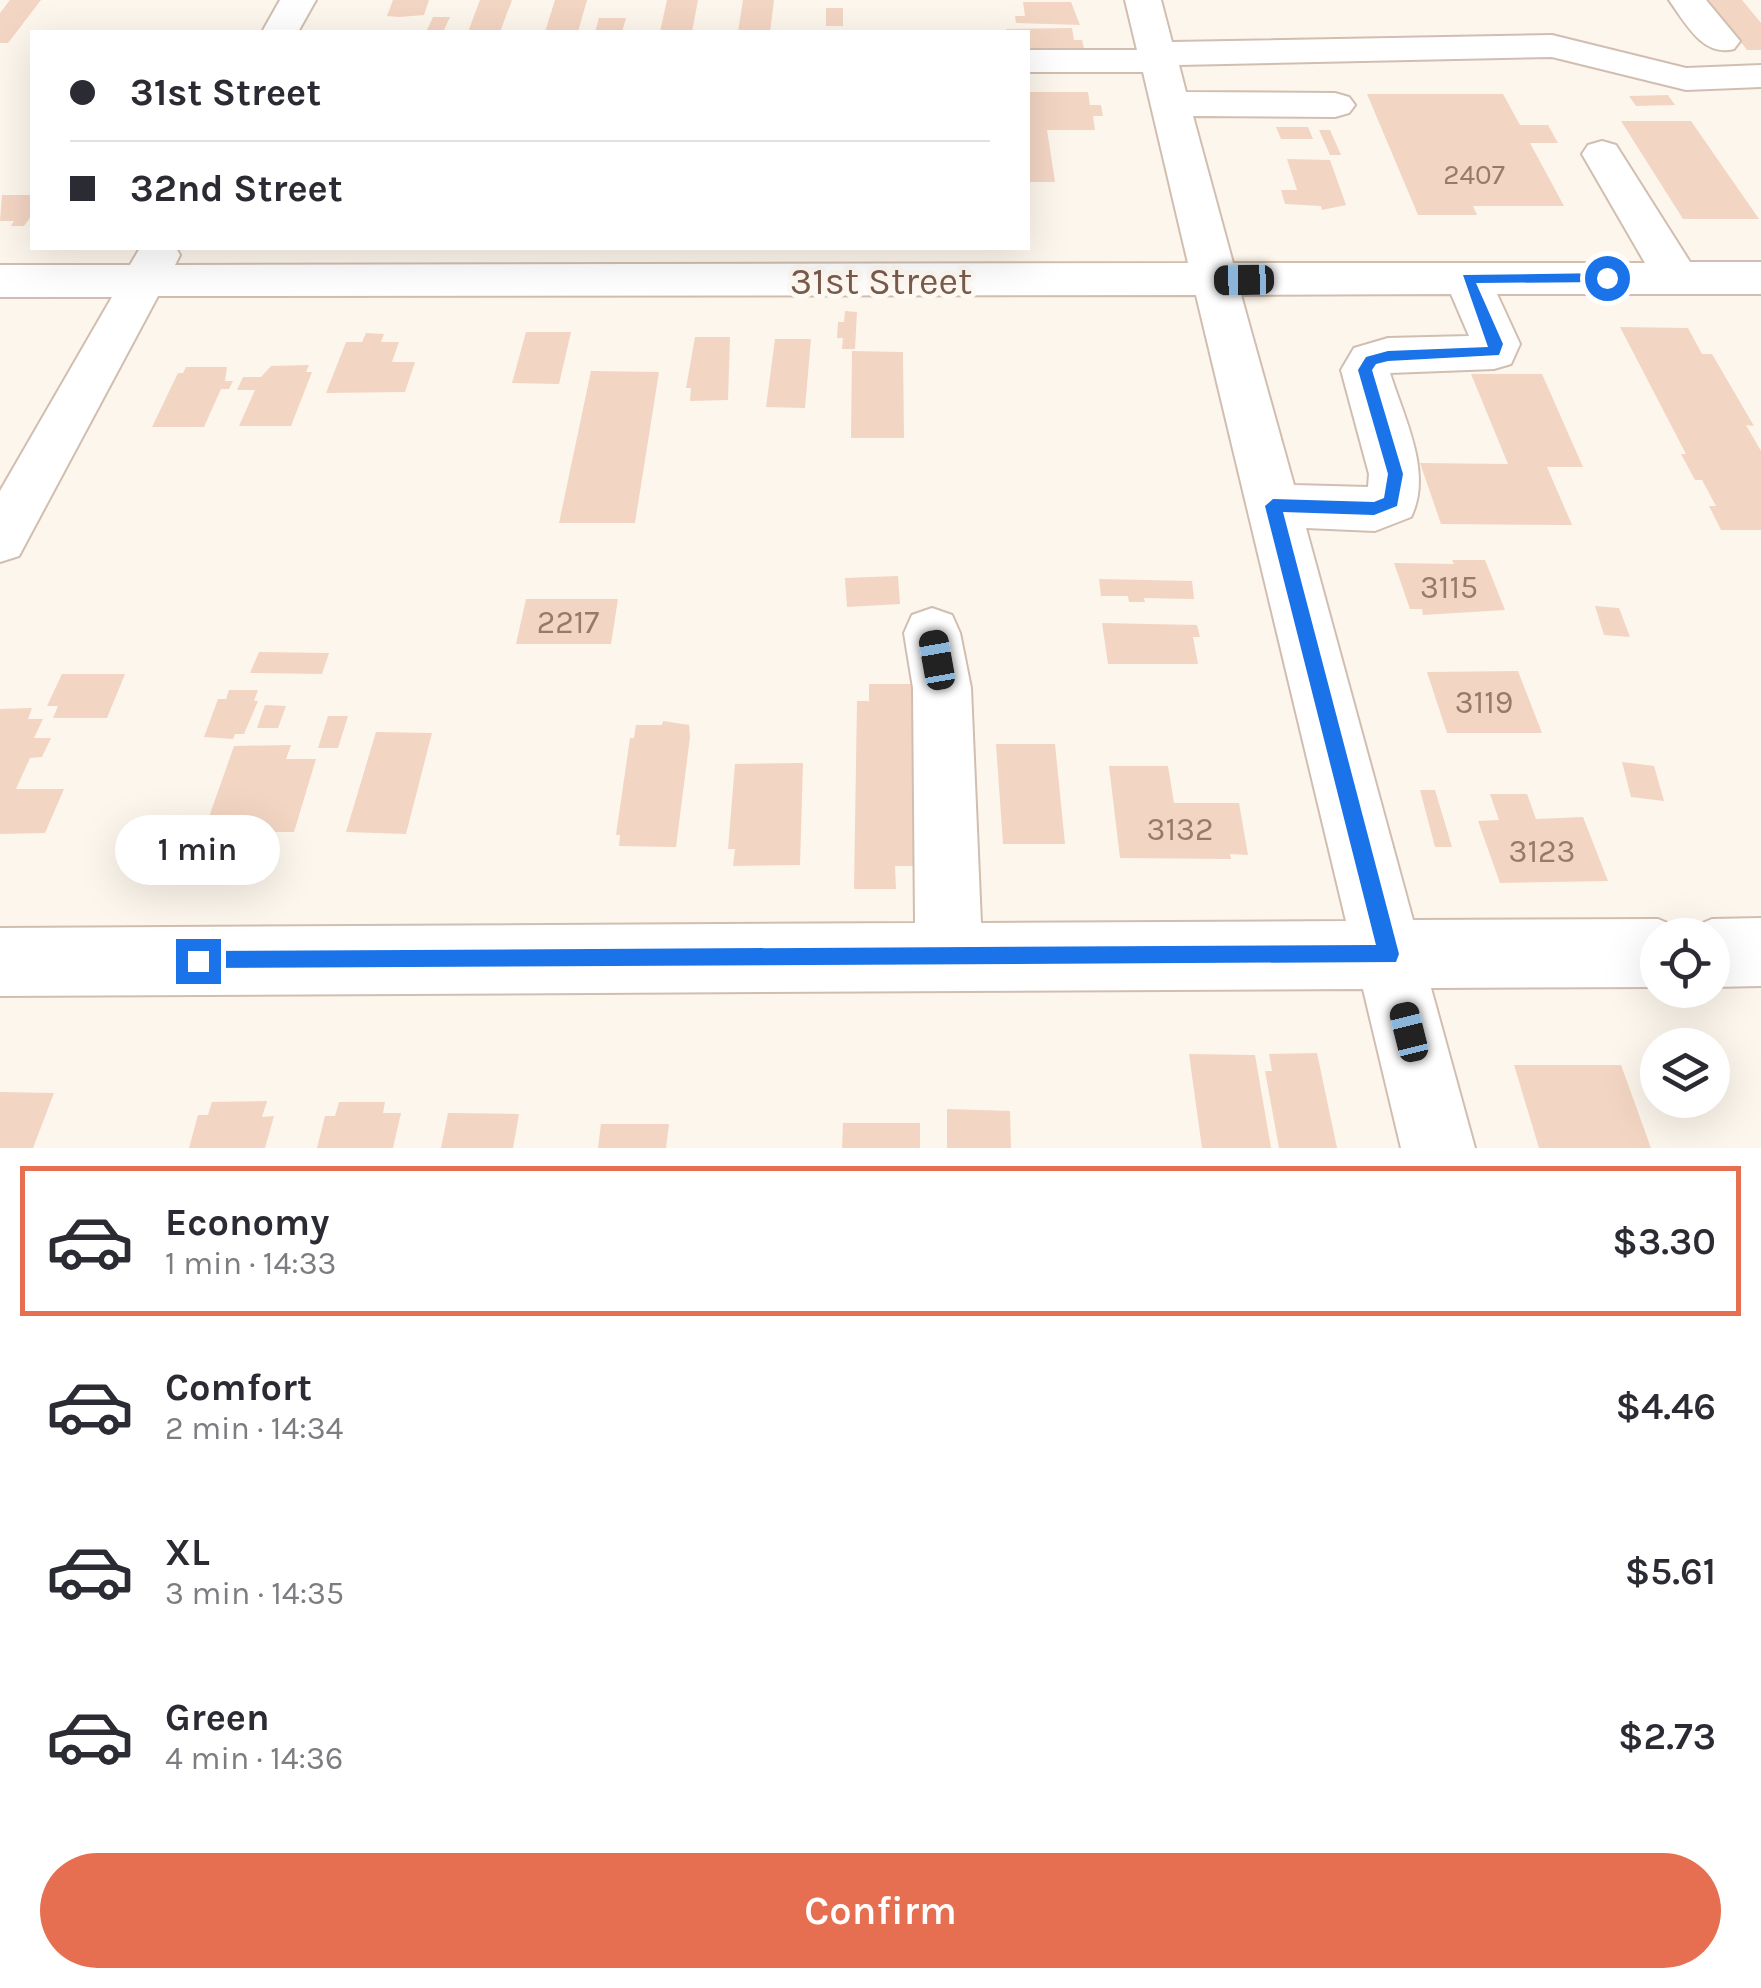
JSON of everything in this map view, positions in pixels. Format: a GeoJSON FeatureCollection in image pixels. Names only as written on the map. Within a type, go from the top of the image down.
{"type":"FeatureCollection","features":[{"type":"Feature","properties":{"kind":"street"},"geometry":{"type":"LineString","coordinates":[[281,30],[298,0]]}},
{"type":"Feature","properties":{"kind":"street"},"geometry":{"type":"LineString","coordinates":[[1143,0],[1438,1148]]}},
{"type":"Feature","properties":{"kind":"street"},"geometry":{"type":"LineString","coordinates":[[1687,0],[1721,41]]}},
{"type":"Feature","properties":{"kind":"street"},"geometry":{"type":"LineString","coordinates":[[1162,73],[1552,46],[1686,79],[1761,76]]}},
{"type":"Feature","properties":{"kind":"street"},"geometry":{"type":"LineString","coordinates":[[1030,61],[1162,73],[1335,106]]}},
{"type":"Feature","properties":{"kind":"street"},"geometry":{"type":"LineString","coordinates":[[1602,154],[1676,278]]}},
{"type":"Feature","properties":{"kind":"street"},"geometry":{"type":"LineString","coordinates":[[0,540],[152,265]]}},
{"type":"Feature","properties":{"kind":"street","name":"31st Street"},"geometry":{"type":"LineString","coordinates":[[0,281],[152,265],[1215,281],[1761,278]]}},
{"type":"Feature","properties":{"kind":"street"},"geometry":{"type":"LineString","coordinates":[[1273,506],[1374,508],[1392,502],[1395,474],[1365,370],[1371,360],[1388,356],[1494,352],[1496,344],[1468,279]]}},
{"type":"Feature","properties":{"kind":"street"},"geometry":{"type":"LineString","coordinates":[[932,634],[942,688],[949,957]]}},
{"type":"Feature","properties":{"kind":"street"},"geometry":{"type":"LineString","coordinates":[[1730,953],[1761,952]]}},
{"type":"Feature","properties":{"kind":"street"},"geometry":{"type":"LineString","coordinates":[[0,962],[1640,953]]}},
{"type":"Feature","properties":{"kind":"building"},"geometry":{"type":"Polygon","coordinates":[[[10,0],[41,0],[8,43],[0,43],[0,13],[10,0]]]}},
{"type":"Feature","properties":{"kind":"building"},"geometry":{"type":"Polygon","coordinates":[[[393,0],[429,0],[424,15],[387,16],[393,0]]]}},
{"type":"Feature","properties":{"kind":"building"},"geometry":{"type":"Polygon","coordinates":[[[480,0],[512,0],[501,30],[469,30],[480,0]]]}},
{"type":"Feature","properties":{"kind":"building"},"geometry":{"type":"Polygon","coordinates":[[[555,0],[587,0],[579,30],[546,30],[555,0]]]}},
{"type":"Feature","properties":{"kind":"building"},"geometry":{"type":"Polygon","coordinates":[[[667,0],[698,0],[692,30],[660,30],[667,0]]]}},
{"type":"Feature","properties":{"kind":"building"},"geometry":{"type":"Polygon","coordinates":[[[743,0],[774,0],[770,30],[738,30],[743,0]]]}},
{"type":"Feature","properties":{"kind":"building"},"geometry":{"type":"Polygon","coordinates":[[[1708,0],[1742,0],[1761,23],[1761,50],[1747,50],[1708,0]]]}},
{"type":"Feature","properties":{"kind":"building"},"geometry":{"type":"Polygon","coordinates":[[[1023,2],[1071,2],[1080,25],[1016,23],[1015,16],[1025,16],[1023,2]]]}},
{"type":"Feature","properties":{"kind":"building"},"geometry":{"type":"Polygon","coordinates":[[[826,8],[843,8],[843,26],[826,26],[826,8]]]}},
{"type":"Feature","properties":{"kind":"building"},"geometry":{"type":"Polygon","coordinates":[[[433,17],[450,17],[444,30],[427,30],[433,17]]]}},
{"type":"Feature","properties":{"kind":"building"},"geometry":{"type":"Polygon","coordinates":[[[599,18],[626,18],[623,30],[596,30],[599,18]]]}},
{"type":"Feature","properties":{"kind":"building"},"geometry":{"type":"Polygon","coordinates":[[[1072,28],[1074,40],[1082,40],[1085,52],[1030,52],[1030,30],[1006,29],[1072,28]]]}},
{"type":"Feature","properties":{"kind":"building"},"geometry":{"type":"Polygon","coordinates":[[[1030,92],[1088,92],[1090,105],[1101,105],[1103,116],[1093,116],[1095,130],[1047,130],[1055,182],[1030,182],[1030,92]]]}},
{"type":"Feature","properties":{"kind":"building"},"geometry":{"type":"Polygon","coordinates":[[[1367,94],[1503,94],[1520,125],[1548,125],[1558,143],[1530,143],[1564,206],[1473,206],[1477,215],[1418,215],[1367,94]]]}},
{"type":"Feature","properties":{"kind":"building"},"geometry":{"type":"Polygon","coordinates":[[[1668,95],[1675,105],[1636,106],[1629,96],[1668,95]]]}},
{"type":"Feature","properties":{"kind":"building"},"geometry":{"type":"Polygon","coordinates":[[[1621,121],[1691,121],[1759,219],[1683,219],[1621,121]]]}},
{"type":"Feature","properties":{"kind":"building"},"geometry":{"type":"Polygon","coordinates":[[[1276,127],[1308,127],[1313,139],[1281,139],[1276,127]]]}},
{"type":"Feature","properties":{"kind":"building"},"geometry":{"type":"Polygon","coordinates":[[[1319,130],[1330,130],[1341,155],[1330,155],[1319,130]]]}},
{"type":"Feature","properties":{"kind":"building"},"geometry":{"type":"Polygon","coordinates":[[[1287,159],[1330,160],[1346,205],[1322,210],[1321,206],[1285,204],[1281,190],[1297,190],[1287,159]]]}},
{"type":"Feature","properties":{"kind":"building"},"geometry":{"type":"Polygon","coordinates":[[[2,195],[30,195],[30,218],[24,226],[0,221],[2,195]]]}},
{"type":"Feature","properties":{"kind":"building"},"geometry":{"type":"Polygon","coordinates":[[[845,311],[857,312],[855,349],[842,349],[843,338],[837,338],[838,322],[844,322],[845,311]]]}},
{"type":"Feature","properties":{"kind":"building"},"geometry":{"type":"Polygon","coordinates":[[[1620,327],[1688,328],[1702,354],[1712,354],[1754,426],[1746,425],[1761,451],[1761,530],[1721,530],[1709,506],[1716,506],[1681,454],[1686,454],[1620,327]]]}},
{"type":"Feature","properties":{"kind":"building"},"geometry":{"type":"Polygon","coordinates":[[[526,332],[571,332],[559,384],[512,383],[526,332]]]}},
{"type":"Feature","properties":{"kind":"building"},"geometry":{"type":"Polygon","coordinates":[[[366,333],[384,334],[381,342],[399,342],[392,362],[415,362],[405,392],[326,393],[346,342],[362,342],[366,333]]]}},
{"type":"Feature","properties":{"kind":"building"},"geometry":{"type":"Polygon","coordinates":[[[695,337],[730,337],[728,400],[690,401],[691,388],[686,388],[695,337]]]}},
{"type":"Feature","properties":{"kind":"building"},"geometry":{"type":"Polygon","coordinates":[[[775,339],[811,339],[805,408],[766,407],[775,339]]]}},
{"type":"Feature","properties":{"kind":"building"},"geometry":{"type":"Polygon","coordinates":[[[852,351],[903,352],[904,438],[851,438],[852,351]]]}},
{"type":"Feature","properties":{"kind":"building"},"geometry":{"type":"Polygon","coordinates":[[[309,365],[306,372],[312,372],[291,426],[239,426],[255,390],[237,390],[243,377],[261,377],[271,366],[309,365]]]}},
{"type":"Feature","properties":{"kind":"building"},"geometry":{"type":"Polygon","coordinates":[[[186,367],[227,367],[225,381],[233,381],[229,389],[221,389],[204,427],[152,427],[178,373],[186,367]]]}},
{"type":"Feature","properties":{"kind":"building"},"geometry":{"type":"Polygon","coordinates":[[[591,371],[659,372],[635,523],[559,523],[591,371]]]}},
{"type":"Feature","properties":{"kind":"building"},"geometry":{"type":"Polygon","coordinates":[[[1471,374],[1542,374],[1583,467],[1547,467],[1572,525],[1441,524],[1420,463],[1508,464],[1471,374]]]}},
{"type":"Feature","properties":{"kind":"building"},"geometry":{"type":"Polygon","coordinates":[[[1452,560],[1485,560],[1505,610],[1423,615],[1422,609],[1410,609],[1394,563],[1454,564],[1452,560]]]}},
{"type":"Feature","properties":{"kind":"building"},"geometry":{"type":"Polygon","coordinates":[[[898,576],[900,604],[847,607],[845,578],[898,576]]]}},
{"type":"Feature","properties":{"kind":"building"},"geometry":{"type":"Polygon","coordinates":[[[1099,579],[1192,581],[1194,599],[1144,598],[1145,602],[1129,602],[1128,596],[1101,596],[1099,579]]]}},
{"type":"Feature","properties":{"kind":"building"},"geometry":{"type":"Polygon","coordinates":[[[526,599],[618,599],[611,644],[516,644],[526,599]]]}},
{"type":"Feature","properties":{"kind":"building"},"geometry":{"type":"Polygon","coordinates":[[[1595,606],[1619,608],[1630,637],[1604,635],[1595,606]]]}},
{"type":"Feature","properties":{"kind":"building"},"geometry":{"type":"Polygon","coordinates":[[[1102,623],[1197,625],[1200,637],[1193,637],[1198,664],[1108,664],[1102,623]]]}},
{"type":"Feature","properties":{"kind":"building"},"geometry":{"type":"Polygon","coordinates":[[[259,652],[329,653],[322,674],[250,673],[259,652]]]}},
{"type":"Feature","properties":{"kind":"building"},"geometry":{"type":"Polygon","coordinates":[[[1518,671],[1542,733],[1447,733],[1427,672],[1518,671]]]}},
{"type":"Feature","properties":{"kind":"building"},"geometry":{"type":"Polygon","coordinates":[[[62,674],[125,674],[107,718],[53,718],[58,706],[47,706],[62,674]]]}},
{"type":"Feature","properties":{"kind":"building"},"geometry":{"type":"Polygon","coordinates":[[[869,684],[913,684],[926,866],[895,866],[896,889],[854,889],[857,701],[869,701],[869,684]]]}},
{"type":"Feature","properties":{"kind":"building"},"geometry":{"type":"Polygon","coordinates":[[[229,690],[258,690],[254,701],[258,701],[244,734],[235,734],[233,739],[204,737],[218,699],[226,699],[229,690]]]}},
{"type":"Feature","properties":{"kind":"building"},"geometry":{"type":"Polygon","coordinates":[[[265,705],[286,706],[278,728],[257,728],[265,705]]]}},
{"type":"Feature","properties":{"kind":"building"},"geometry":{"type":"Polygon","coordinates":[[[32,708],[28,719],[43,719],[34,738],[51,738],[42,757],[30,758],[16,789],[64,789],[45,833],[0,834],[0,709],[32,708]]]}},
{"type":"Feature","properties":{"kind":"building"},"geometry":{"type":"Polygon","coordinates":[[[328,716],[348,716],[338,748],[318,748],[328,716]]]}},
{"type":"Feature","properties":{"kind":"building"},"geometry":{"type":"Polygon","coordinates":[[[663,721],[689,725],[676,847],[619,846],[620,835],[616,835],[630,738],[634,738],[636,725],[662,725],[663,721]]]}},
{"type":"Feature","properties":{"kind":"building"},"geometry":{"type":"Polygon","coordinates":[[[376,732],[432,733],[406,834],[346,832],[376,732]]]}},
{"type":"Feature","properties":{"kind":"building"},"geometry":{"type":"Polygon","coordinates":[[[996,744],[1055,744],[1065,844],[1003,844],[996,744]]]}},
{"type":"Feature","properties":{"kind":"building"},"geometry":{"type":"Polygon","coordinates":[[[291,745],[286,759],[316,759],[294,832],[260,832],[252,856],[200,856],[207,834],[203,834],[234,746],[291,745]]]}},
{"type":"Feature","properties":{"kind":"building"},"geometry":{"type":"Polygon","coordinates":[[[1622,762],[1654,766],[1664,801],[1631,797],[1622,762]]]}},
{"type":"Feature","properties":{"kind":"building"},"geometry":{"type":"Polygon","coordinates":[[[803,763],[800,865],[733,866],[735,849],[728,849],[735,764],[803,763]]]}},
{"type":"Feature","properties":{"kind":"building"},"geometry":{"type":"Polygon","coordinates":[[[1109,766],[1168,766],[1174,803],[1239,803],[1248,855],[1230,854],[1231,859],[1120,858],[1109,766]]]}},
{"type":"Feature","properties":{"kind":"building"},"geometry":{"type":"Polygon","coordinates":[[[1420,790],[1435,790],[1452,847],[1435,847],[1420,790]]]}},
{"type":"Feature","properties":{"kind":"building"},"geometry":{"type":"Polygon","coordinates":[[[1490,794],[1527,794],[1536,819],[1583,817],[1608,881],[1500,883],[1478,821],[1499,820],[1490,794]]]}},
{"type":"Feature","properties":{"kind":"building"},"geometry":{"type":"Polygon","coordinates":[[[1317,1053],[1337,1148],[1279,1148],[1265,1071],[1272,1071],[1269,1054],[1317,1053]]]}},
{"type":"Feature","properties":{"kind":"building"},"geometry":{"type":"Polygon","coordinates":[[[1189,1054],[1255,1055],[1271,1148],[1202,1148],[1189,1054]]]}},
{"type":"Feature","properties":{"kind":"building"},"geometry":{"type":"Polygon","coordinates":[[[1514,1065],[1621,1065],[1651,1148],[1539,1148],[1514,1065]]]}},
{"type":"Feature","properties":{"kind":"building"},"geometry":{"type":"Polygon","coordinates":[[[0,1092],[54,1093],[33,1148],[0,1148],[0,1092]]]}},
{"type":"Feature","properties":{"kind":"building"},"geometry":{"type":"Polygon","coordinates":[[[267,1101],[262,1117],[274,1116],[265,1148],[189,1148],[198,1115],[208,1115],[212,1102],[267,1101]]]}},
{"type":"Feature","properties":{"kind":"building"},"geometry":{"type":"Polygon","coordinates":[[[339,1102],[385,1102],[383,1113],[401,1113],[393,1148],[317,1148],[325,1116],[335,1116],[339,1102]]]}},
{"type":"Feature","properties":{"kind":"building"},"geometry":{"type":"Polygon","coordinates":[[[947,1109],[1010,1111],[1011,1148],[947,1148],[947,1109]]]}},
{"type":"Feature","properties":{"kind":"building"},"geometry":{"type":"Polygon","coordinates":[[[448,1113],[519,1114],[513,1148],[441,1148],[448,1113]]]}},
{"type":"Feature","properties":{"kind":"building"},"geometry":{"type":"Polygon","coordinates":[[[843,1123],[920,1123],[920,1148],[842,1148],[843,1123]]]}},
{"type":"Feature","properties":{"kind":"building"},"geometry":{"type":"Polygon","coordinates":[[[601,1124],[669,1124],[666,1148],[598,1148],[601,1124]]]}},
{"type":"Feature","properties":{"kind":"route"},"geometry":{"type":"LineString","coordinates":[[198,961],[1389,954],[1273,506],[1374,508],[1392,502],[1395,474],[1365,370],[1371,360],[1388,356],[1494,352],[1496,344],[1468,279],[1607,278]]}}]}
